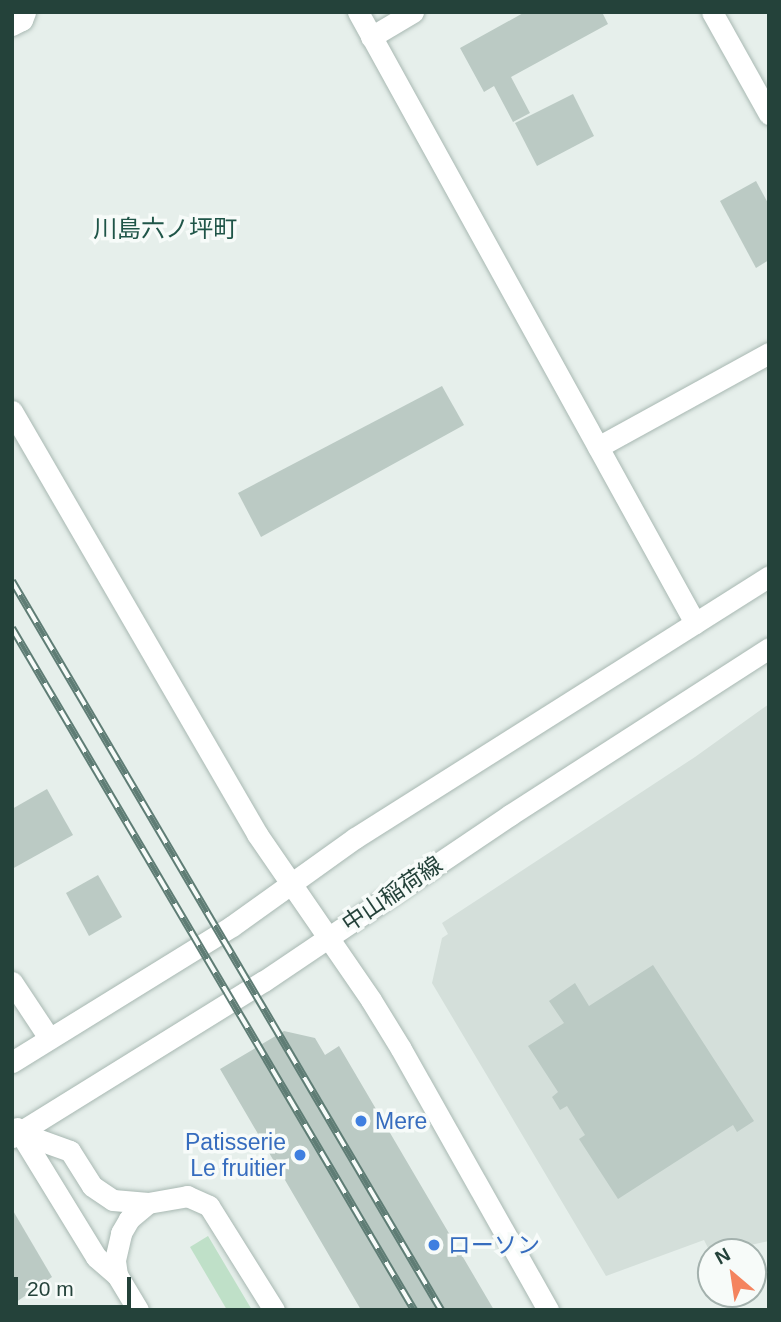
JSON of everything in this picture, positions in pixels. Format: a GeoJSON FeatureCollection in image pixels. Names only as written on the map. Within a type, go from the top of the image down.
{"type":"FeatureCollection","features":[{"type":"Feature","properties":{"kind":"main road"},"geometry":{"type":"LineString","coordinates":[[12,25],[22,20],[25,12]]}},
{"type":"Feature","properties":{"kind":"main road"},"geometry":{"type":"LineString","coordinates":[[358,12],[695,623]]}},
{"type":"Feature","properties":{"kind":"main road"},"geometry":{"type":"LineString","coordinates":[[371,37],[413,12]]}},
{"type":"Feature","properties":{"kind":"main road"},"geometry":{"type":"LineString","coordinates":[[712,12],[769,114]]}},
{"type":"Feature","properties":{"kind":"main road"},"geometry":{"type":"LineString","coordinates":[[598,447],[769,353]]}},
{"type":"Feature","properties":{"kind":"main road"},"geometry":{"type":"LineString","coordinates":[[12,411],[202,741],[290,884],[371,1000],[401,1049],[548,1310]]}},
{"type":"Feature","properties":{"kind":"main road"},"geometry":{"type":"LineString","coordinates":[[12,1062],[232,926],[355,838],[769,576]]}},
{"type":"Feature","properties":{"kind":"main road","name":"中山稲荷線"},"geometry":{"type":"LineString","coordinates":[[15,1130],[264,981],[499,822],[769,648]]}},
{"type":"Feature","properties":{"kind":"main road"},"geometry":{"type":"LineString","coordinates":[[12,982],[49,1038]]}},
{"type":"Feature","properties":{"kind":"main road"},"geometry":{"type":"LineString","coordinates":[[15,1130],[70,1151],[92,1186],[113,1200],[148,1203],[174,1196],[187,1196],[209,1206],[274,1310]]}},
{"type":"Feature","properties":{"kind":"main road"},"geometry":{"type":"LineString","coordinates":[[15,1130],[96,1257],[117,1275],[138,1310]]}},
{"type":"Feature","properties":{"kind":"main road"},"geometry":{"type":"LineString","coordinates":[[117,1275],[115,1253],[121,1233],[129,1219],[148,1203]]}},
{"type":"Feature","properties":{"kind":"shaded area"},"geometry":{"type":"Polygon","coordinates":[[[769,704],[769,1241],[767,1238],[697,1238],[697,1243],[606,1276],[432,983],[442,938],[448,934],[442,923],[695,757],[769,704]]]}},
{"type":"Feature","properties":{"kind":"green space"},"geometry":{"type":"Polygon","coordinates":[[[208,1236],[252,1310],[227,1310],[190,1247],[208,1236]]]}},
{"type":"Feature","properties":{"kind":"building"},"geometry":{"type":"Polygon","coordinates":[[[525,12],[602,12],[608,24],[511,77],[530,113],[513,122],[494,86],[484,92],[460,48],[525,12]]]}},
{"type":"Feature","properties":{"kind":"building"},"geometry":{"type":"Polygon","coordinates":[[[573,94],[594,136],[537,166],[515,123],[573,94]]]}},
{"type":"Feature","properties":{"kind":"building"},"geometry":{"type":"Polygon","coordinates":[[[756,181],[769,205],[769,260],[756,268],[720,201],[756,181]]]}},
{"type":"Feature","properties":{"kind":"building"},"geometry":{"type":"Polygon","coordinates":[[[442,386],[464,425],[261,537],[238,493],[442,386]]]}},
{"type":"Feature","properties":{"kind":"building"},"geometry":{"type":"Polygon","coordinates":[[[47,789],[73,835],[12,869],[12,809],[47,789]]]}},
{"type":"Feature","properties":{"kind":"building"},"geometry":{"type":"Polygon","coordinates":[[[98,875],[122,917],[89,936],[66,893],[98,875]]]}},
{"type":"Feature","properties":{"kind":"building"},"geometry":{"type":"Polygon","coordinates":[[[653,965],[754,1121],[737,1132],[733,1125],[618,1199],[579,1139],[585,1135],[567,1106],[560,1110],[552,1097],[558,1092],[528,1046],[564,1023],[549,1001],[575,983],[589,1006],[653,965]]]}},
{"type":"Feature","properties":{"kind":"building"},"geometry":{"type":"Polygon","coordinates":[[[284,1031],[315,1038],[325,1055],[339,1046],[494,1310],[361,1310],[220,1069],[284,1031]]]}},
{"type":"Feature","properties":{"kind":"building"},"geometry":{"type":"Polygon","coordinates":[[[12,1209],[52,1277],[12,1305],[12,1209]]]}},
{"type":"Feature","properties":{"kind":"railway"},"geometry":{"type":"LineString","coordinates":[[12,581],[441,1310]]}},
{"type":"Feature","properties":{"kind":"railway"},"geometry":{"type":"LineString","coordinates":[[12,628],[414,1310]]}},
{"type":"Feature","properties":{"kind":"place","name":"Mere"},"geometry":{"type":"Point","coordinates":[361,1121]}},
{"type":"Feature","properties":{"kind":"place","name":"Patisserie Le fruitier"},"geometry":{"type":"Point","coordinates":[300,1155]}},
{"type":"Feature","properties":{"kind":"place","name":"ローソン"},"geometry":{"type":"Point","coordinates":[434,1245]}},
{"type":"Feature","properties":{"kind":"district","name":"川島六ノ坪町"},"geometry":{"type":"Point","coordinates":[165,229]}}]}
